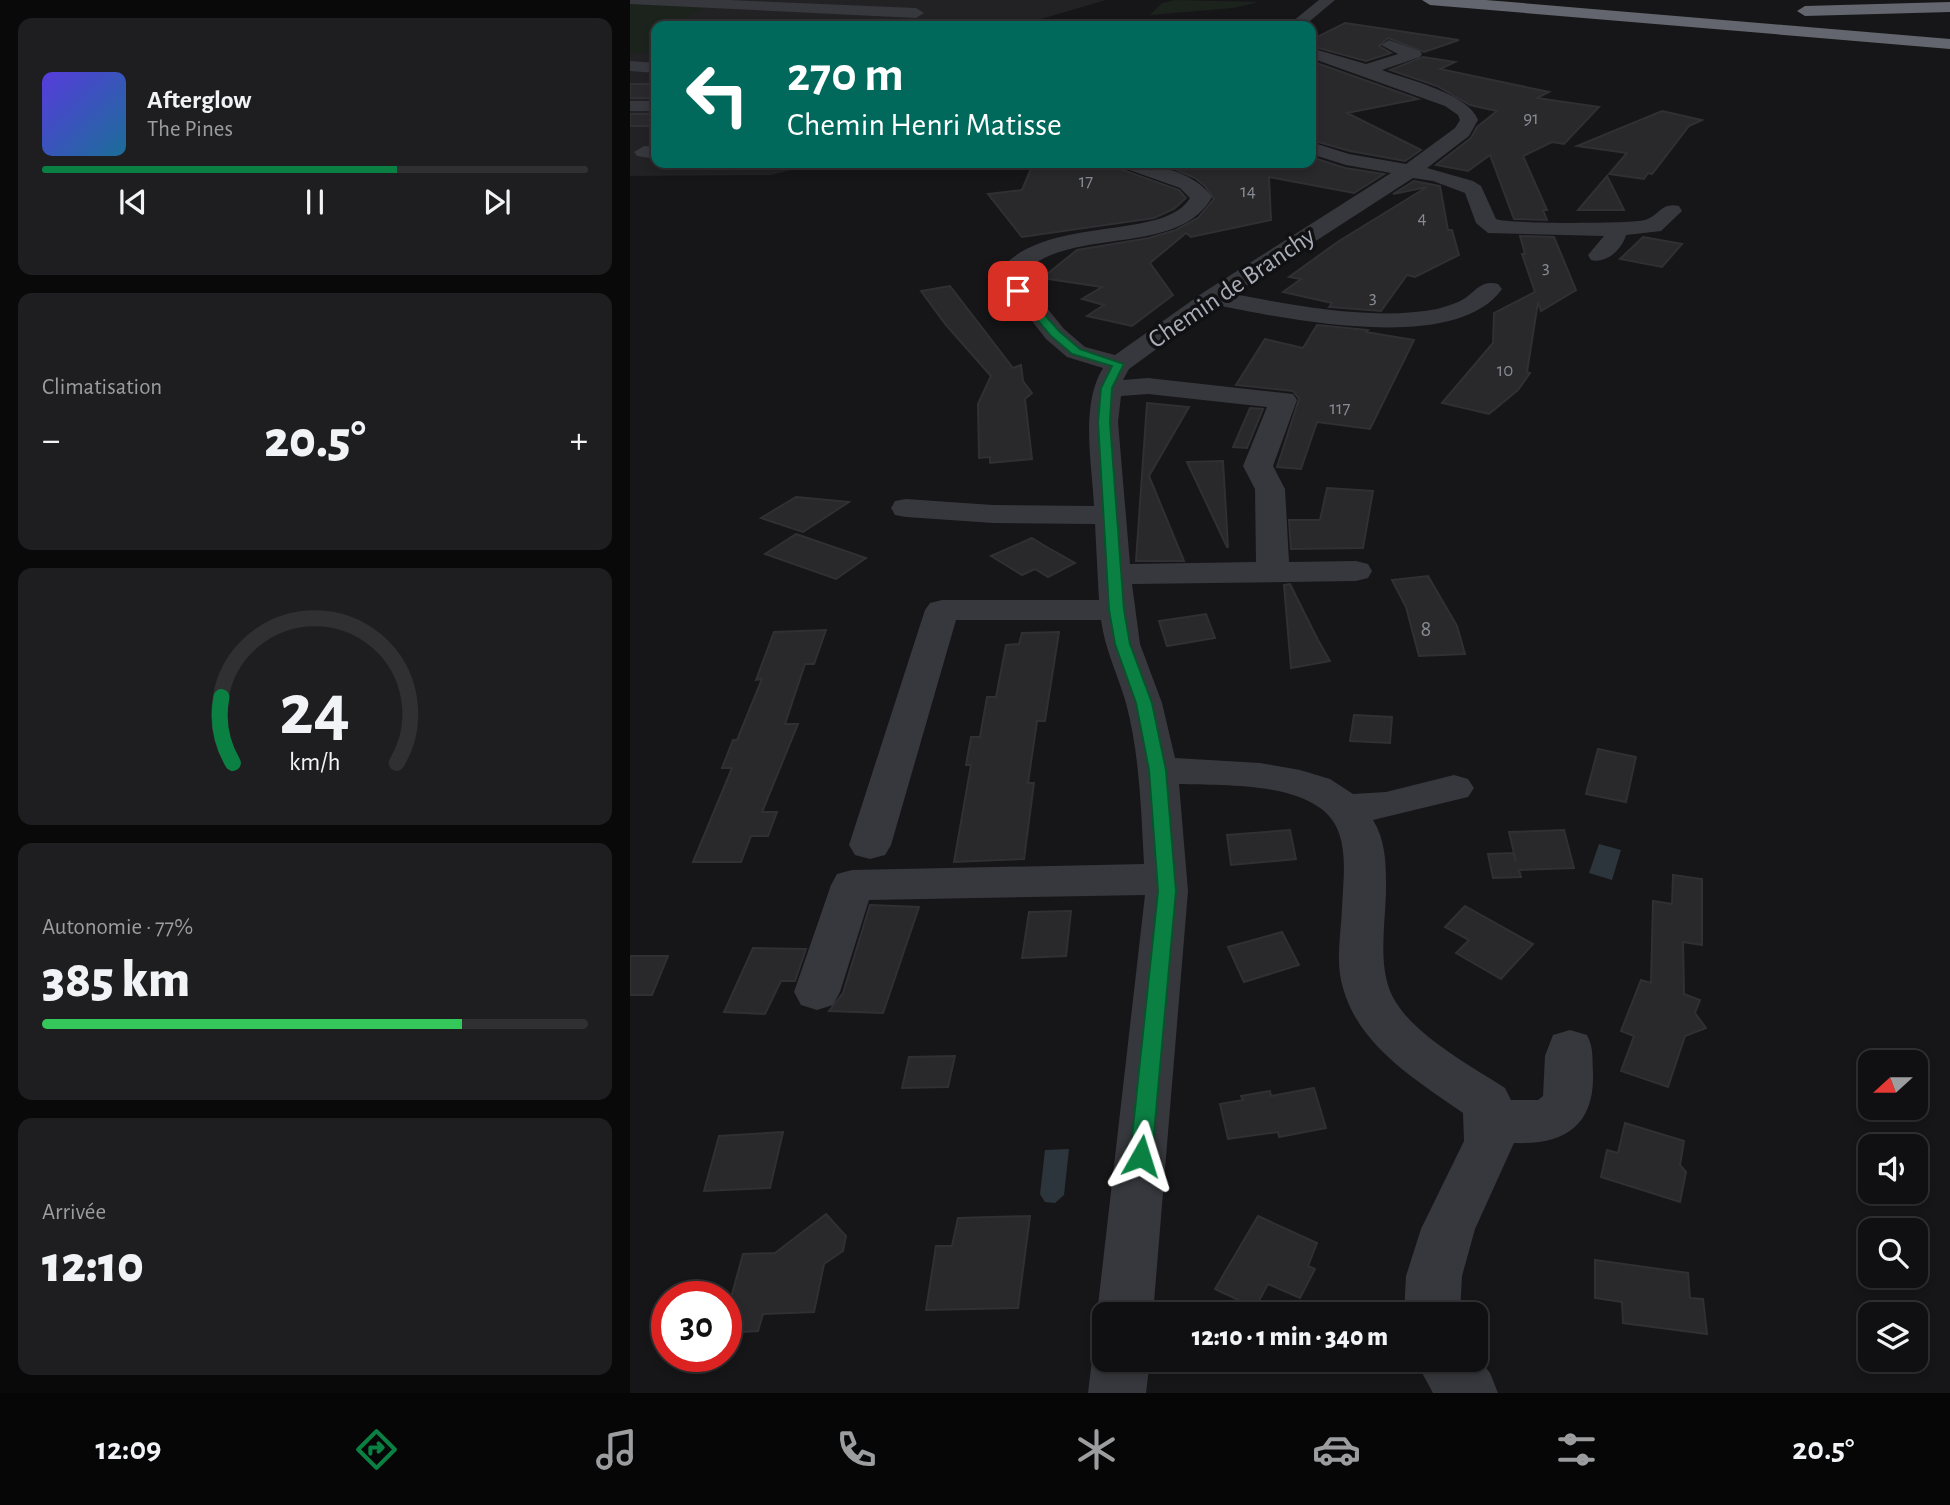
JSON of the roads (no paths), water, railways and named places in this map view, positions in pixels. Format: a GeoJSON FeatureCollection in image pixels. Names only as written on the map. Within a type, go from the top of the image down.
{"type":"FeatureCollection","features":[{"type":"Feature","properties":{"kind":"highway"},"geometry":{"type":"LineString","coordinates":[[1430,0],[1950,45]]}},
{"type":"Feature","properties":{"kind":"highway"},"geometry":{"type":"LineString","coordinates":[[1500,0],[1950,38]]}},
{"type":"Feature","properties":{"kind":"highway"},"geometry":{"type":"LineString","coordinates":[[1552,0],[1758,11]]}},
{"type":"Feature","properties":{"kind":"highway"},"geometry":{"type":"LineString","coordinates":[[1783,11],[1950,7]]}},
{"type":"Feature","properties":{"kind":"street"},"geometry":{"type":"LineString","coordinates":[[630,0],[808,3],[842,9],[916,13]]}},
{"type":"Feature","properties":{"kind":"street"},"geometry":{"type":"LineString","coordinates":[[1301,21],[1328,0]]}},
{"type":"Feature","properties":{"kind":"street"},"geometry":{"type":"LineString","coordinates":[[1365,70],[1414,54],[1389,45]]}},
{"type":"Feature","properties":{"kind":"street","name":"Chemin de Branchy"},"geometry":{"type":"LineString","coordinates":[[1113,376],[1213,297],[1408,171],[1467,127],[1469,116],[1460,107],[1365,70],[1316,55]]}},
{"type":"Feature","properties":{"kind":"street"},"geometry":{"type":"LineString","coordinates":[[630,66],[651,68]]}},
{"type":"Feature","properties":{"kind":"street"},"geometry":{"type":"LineString","coordinates":[[630,106],[651,106]]}},
{"type":"Feature","properties":{"kind":"street"},"geometry":{"type":"LineString","coordinates":[[1316,150],[1346,159],[1466,185],[1474,190],[1497,237],[1653,226],[1671,211]]}},
{"type":"Feature","properties":{"kind":"street"},"geometry":{"type":"LineString","coordinates":[[1142,168],[1187,184],[1201,197],[1200,205],[1194,212],[1159,225],[1049,246],[1031,254],[1008,275],[1055,334],[1076,352],[1113,376],[1148,386],[1283,400],[1258,466],[1270,489],[1273,572]]}},
{"type":"Feature","properties":{"kind":"street"},"geometry":{"type":"LineString","coordinates":[[1599,255],[1616,236],[1612,229]]}},
{"type":"Feature","properties":{"kind":"street"},"geometry":{"type":"LineString","coordinates":[[1213,297],[1261,307],[1388,321],[1432,319],[1476,304],[1490,289]]}},
{"type":"Feature","properties":{"kind":"street"},"geometry":{"type":"LineString","coordinates":[[1432,319],[1455,333]]}},
{"type":"Feature","properties":{"kind":"street"},"geometry":{"type":"LineString","coordinates":[[1113,376],[1104,422],[1116,610],[1122,644],[1144,703],[1158,770],[1167,891],[1126,1302]]}},
{"type":"Feature","properties":{"kind":"street"},"geometry":{"type":"LineString","coordinates":[[906,508],[993,514],[1108,515]]}},
{"type":"Feature","properties":{"kind":"street"},"geometry":{"type":"LineString","coordinates":[[1114,574],[1356,571]]}},
{"type":"Feature","properties":{"kind":"street"},"geometry":{"type":"LineString","coordinates":[[870,845],[942,610],[1116,610]]}},
{"type":"Feature","properties":{"kind":"street"},"geometry":{"type":"LineString","coordinates":[[1158,770],[1275,779],[1317,789],[1343,807],[1359,831],[1365,858],[1362,969],[1368,996],[1383,1020],[1403,1043],[1487,1103],[1489,1141],[1448,1229],[1434,1276],[1433,1302]]}},
{"type":"Feature","properties":{"kind":"street"},"geometry":{"type":"LineString","coordinates":[[1343,807],[1369,809],[1396,805],[1454,788]]}},
{"type":"Feature","properties":{"kind":"street"},"geometry":{"type":"LineString","coordinates":[[817,992],[852,885],[1166,879]]}},
{"type":"Feature","properties":{"kind":"street"},"geometry":{"type":"LineString","coordinates":[[1489,1120],[1538,1123],[1557,1114],[1566,1104],[1570,1049]]}},
{"type":"Feature","properties":{"kind":"street"},"geometry":{"type":"LineString","coordinates":[[1118,1393],[1120,1372]]}},
{"type":"Feature","properties":{"kind":"street"},"geometry":{"type":"LineString","coordinates":[[1453,1372],[1469,1393]]}}]}
